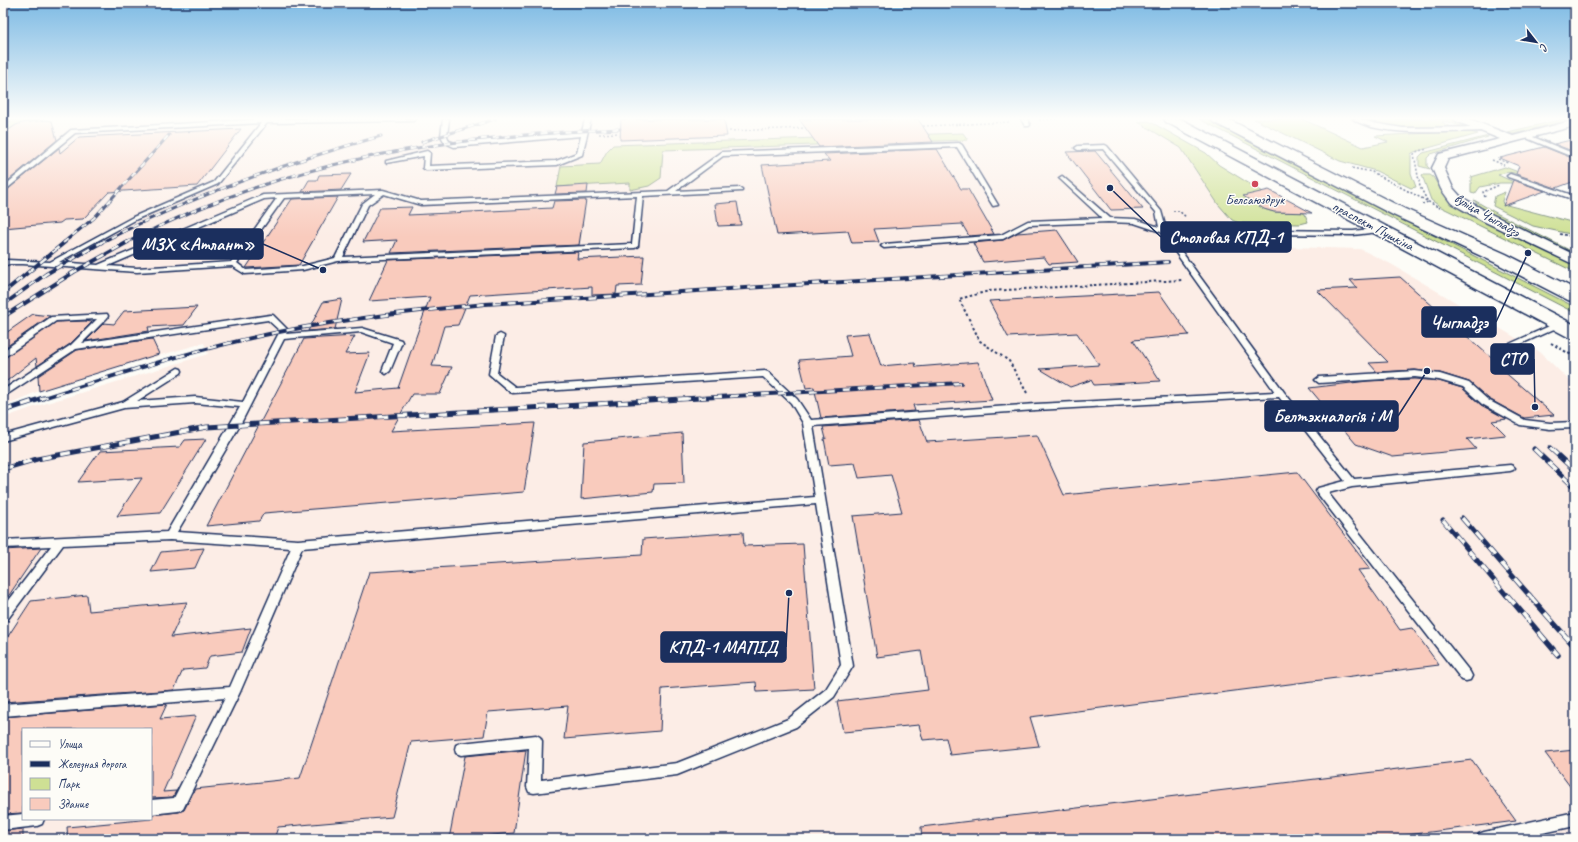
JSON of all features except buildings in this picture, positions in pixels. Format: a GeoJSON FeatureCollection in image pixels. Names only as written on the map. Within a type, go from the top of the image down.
{"type":"FeatureCollection","features":[{"type":"Feature","properties":{"kind":"main road","name":"праспект Пушкіна"},"geometry":{"type":"LineString","coordinates":[[1245,158],[1567,329]]}},
{"type":"Feature","properties":{"kind":"main road","name":"праспект Пушкіна"},"geometry":{"type":"LineString","coordinates":[[1294,158],[1399,212],[1500,258],[1575,296]]}},
{"type":"Feature","properties":{"kind":"street","name":"вуліца Чыгладзэ"},"geometry":{"type":"LineString","coordinates":[[1442,158],[1438,168],[1447,189],[1456,200],[1575,262]]}},
{"type":"Feature","properties":{"kind":"lane"},"geometry":{"type":"LineString","coordinates":[[3,190],[40,158]]}},
{"type":"Feature","properties":{"kind":"lane"},"geometry":{"type":"LineString","coordinates":[[50,264],[135,218],[216,183],[236,158]]}},
{"type":"Feature","properties":{"kind":"lane"},"geometry":{"type":"LineString","coordinates":[[388,162],[406,158]]}},
{"type":"Feature","properties":{"kind":"lane"},"geometry":{"type":"LineString","coordinates":[[427,158],[426,168],[557,163],[569,158]]}},
{"type":"Feature","properties":{"kind":"lane"},"geometry":{"type":"LineString","coordinates":[[669,194],[716,158]]}},
{"type":"Feature","properties":{"kind":"lane"},"geometry":{"type":"LineString","coordinates":[[967,158],[995,205]]}},
{"type":"Feature","properties":{"kind":"lane"},"geometry":{"type":"LineString","coordinates":[[1114,158],[1159,212],[1163,230],[1281,394],[1352,483]]}},
{"type":"Feature","properties":{"kind":"lane"},"geometry":{"type":"LineString","coordinates":[[1510,176],[1575,198]]}},
{"type":"Feature","properties":{"kind":"lane"},"geometry":{"type":"LineString","coordinates":[[1062,178],[1108,220]]}},
{"type":"Feature","properties":{"kind":"lane"},"geometry":{"type":"LineString","coordinates":[[97,268],[263,197],[383,192],[421,203],[740,190]]}},
{"type":"Feature","properties":{"kind":"lane"},"geometry":{"type":"LineString","coordinates":[[338,259],[366,204],[383,192]]}},
{"type":"Feature","properties":{"kind":"lane"},"geometry":{"type":"LineString","coordinates":[[4,263],[50,264],[137,270],[233,264],[245,272],[303,268],[338,259],[635,246],[640,195]]}},
{"type":"Feature","properties":{"kind":"lane"},"geometry":{"type":"LineString","coordinates":[[233,264],[282,196]]}},
{"type":"Feature","properties":{"kind":"lane"},"geometry":{"type":"LineString","coordinates":[[884,246],[1003,237],[1028,223],[1108,220],[1135,221],[1163,230],[1353,233],[1379,230]]}},
{"type":"Feature","properties":{"kind":"lane"},"geometry":{"type":"LineString","coordinates":[[3,355],[54,319],[104,316],[74,347],[3,394]]}},
{"type":"Feature","properties":{"kind":"lane"},"geometry":{"type":"LineString","coordinates":[[74,347],[270,317],[284,331],[246,405],[170,536]]}},
{"type":"Feature","properties":{"kind":"lane"},"geometry":{"type":"LineString","coordinates":[[1509,346],[1567,329]]}},
{"type":"Feature","properties":{"kind":"lane"},"geometry":{"type":"LineString","coordinates":[[281,337],[362,330],[398,342],[386,371]]}},
{"type":"Feature","properties":{"kind":"lane"},"geometry":{"type":"LineString","coordinates":[[461,749],[536,741],[534,787],[677,770],[792,723],[830,693],[848,666],[808,423],[794,401],[765,374],[513,390],[493,374],[500,336]]}},
{"type":"Feature","properties":{"kind":"lane"},"geometry":{"type":"LineString","coordinates":[[124,405],[178,371]]}},
{"type":"Feature","properties":{"kind":"lane"},"geometry":{"type":"LineString","coordinates":[[1319,380],[1414,374],[1440,377],[1466,385],[1485,402],[1523,423],[1550,426],[1575,424]]}},
{"type":"Feature","properties":{"kind":"lane"},"geometry":{"type":"LineString","coordinates":[[808,423],[1036,407],[1281,394]]}},
{"type":"Feature","properties":{"kind":"lane"},"geometry":{"type":"LineString","coordinates":[[3,438],[124,405],[195,400],[246,405]]}},
{"type":"Feature","properties":{"kind":"lane"},"geometry":{"type":"LineString","coordinates":[[1466,676],[1321,491],[1352,483],[1510,468]]}},
{"type":"Feature","properties":{"kind":"lane"},"geometry":{"type":"LineString","coordinates":[[3,544],[170,536],[298,544],[820,500]]}},
{"type":"Feature","properties":{"kind":"lane"},"geometry":{"type":"LineString","coordinates":[[3,617],[60,541]]}},
{"type":"Feature","properties":{"kind":"lane"},"geometry":{"type":"LineString","coordinates":[[152,807],[178,804],[234,692],[298,544]]}},
{"type":"Feature","properties":{"kind":"lane"},"geometry":{"type":"LineString","coordinates":[[3,710],[234,692]]}},
{"type":"Feature","properties":{"kind":"lane"},"geometry":{"type":"LineString","coordinates":[[1484,839],[1575,819]]}},
{"type":"Feature","properties":{"kind":"lane"},"geometry":{"type":"LineString","coordinates":[[3,823],[28,820]]}},
{"type":"Feature","properties":{"kind":"path"},"geometry":{"type":"LineString","coordinates":[[1489,158],[1507,166]]}},
{"type":"Feature","properties":{"kind":"path"},"geometry":{"type":"LineString","coordinates":[[1417,182],[1428,202]]}},
{"type":"Feature","properties":{"kind":"path"},"geometry":{"type":"LineString","coordinates":[[1487,202],[1484,192],[1499,184],[1520,185],[1528,183]]}},
{"type":"Feature","properties":{"kind":"path"},"geometry":{"type":"LineString","coordinates":[[1036,407],[1009,361],[980,341],[959,299],[989,291],[1198,280]]}},
{"type":"Feature","properties":{"kind":"shaded area"},"geometry":{"type":"Polygon","coordinates":[[[3,158],[1188,158],[1218,204],[1232,220],[1225,224],[1233,236],[1272,237],[1289,247],[1360,249],[1391,264],[1540,352],[1575,386],[1575,839],[3,839],[3,418],[34,407],[208,354],[204,343],[39,391],[3,406],[3,158]]]}},
{"type":"Feature","properties":{"kind":"green space"},"geometry":{"type":"Polygon","coordinates":[[[603,158],[662,158],[661,178],[649,186],[630,190],[630,183],[557,187],[561,166],[600,164],[603,158]]]}},
{"type":"Feature","properties":{"kind":"green space"},"geometry":{"type":"Polygon","coordinates":[[[1188,158],[1212,158],[1219,165],[1263,192],[1264,209],[1280,212],[1297,210],[1305,214],[1308,222],[1300,224],[1239,223],[1232,220],[1218,204],[1188,158]]]}},
{"type":"Feature","properties":{"kind":"green space"},"geometry":{"type":"Polygon","coordinates":[[[1275,158],[1283,158],[1575,307],[1575,313],[1275,158]]]}},
{"type":"Feature","properties":{"kind":"green space"},"geometry":{"type":"Polygon","coordinates":[[[1334,158],[1411,158],[1411,173],[1416,187],[1411,188],[1376,171],[1334,158]]]}},
{"type":"Feature","properties":{"kind":"green space"},"geometry":{"type":"Polygon","coordinates":[[[1419,158],[1427,158],[1427,166],[1430,169],[1419,166],[1419,158]]]}},
{"type":"Feature","properties":{"kind":"green space"},"geometry":{"type":"Polygon","coordinates":[[[1505,167],[1534,178],[1524,177],[1510,172],[1505,173],[1498,175],[1516,183],[1500,183],[1480,187],[1475,194],[1471,193],[1471,177],[1505,167]]]}},
{"type":"Feature","properties":{"kind":"green space"},"geometry":{"type":"Polygon","coordinates":[[[1422,175],[1430,175],[1433,177],[1443,193],[1461,210],[1575,265],[1575,272],[1441,207],[1431,200],[1422,175]]]}},
{"type":"Feature","properties":{"kind":"green space"},"geometry":{"type":"Polygon","coordinates":[[[1505,192],[1502,201],[1503,204],[1575,223],[1575,235],[1533,226],[1493,206],[1495,196],[1505,192]]]}},
{"type":"Feature","properties":{"kind":"green space"},"geometry":{"type":"Polygon","coordinates":[[[1474,200],[1498,214],[1575,253],[1575,255],[1562,250],[1485,210],[1474,200]]]}},
{"type":"Feature","properties":{"kind":"railway"},"geometry":{"type":"LineString","coordinates":[[63,243],[94,218],[148,158]]}},
{"type":"Feature","properties":{"kind":"railway"},"geometry":{"type":"LineString","coordinates":[[102,242],[134,226],[203,196],[238,182],[308,158]]}},
{"type":"Feature","properties":{"kind":"railway"},"geometry":{"type":"LineString","coordinates":[[127,242],[185,215],[244,191],[305,172],[365,158]]}},
{"type":"Feature","properties":{"kind":"railway"},"geometry":{"type":"LineString","coordinates":[[3,293],[65,242]]}},
{"type":"Feature","properties":{"kind":"railway"},"geometry":{"type":"LineString","coordinates":[[3,305],[46,274],[102,242]]}},
{"type":"Feature","properties":{"kind":"railway"},"geometry":{"type":"LineString","coordinates":[[3,317],[74,272],[127,242]]}},
{"type":"Feature","properties":{"kind":"railway"},"geometry":{"type":"LineString","coordinates":[[40,399],[161,362],[253,337],[334,322],[410,312],[485,304],[1168,262]]}},
{"type":"Feature","properties":{"kind":"railway"},"geometry":{"type":"LineString","coordinates":[[683,399],[961,383]]}},
{"type":"Feature","properties":{"kind":"railway"},"geometry":{"type":"LineString","coordinates":[[3,411],[43,398]]}},
{"type":"Feature","properties":{"kind":"railway"},"geometry":{"type":"LineString","coordinates":[[683,399],[699,398]]}},
{"type":"Feature","properties":{"kind":"railway"},"geometry":{"type":"LineString","coordinates":[[3,469],[37,459],[207,427],[683,399]]}},
{"type":"Feature","properties":{"kind":"railway"},"geometry":{"type":"LineString","coordinates":[[1550,448],[1575,471]]}},
{"type":"Feature","properties":{"kind":"railway"},"geometry":{"type":"LineString","coordinates":[[1534,449],[1575,488]]}},
{"type":"Feature","properties":{"kind":"railway"},"geometry":{"type":"LineString","coordinates":[[1462,518],[1530,596]]}},
{"type":"Feature","properties":{"kind":"railway"},"geometry":{"type":"LineString","coordinates":[[1443,520],[1507,596]]}},
{"type":"Feature","properties":{"kind":"railway"},"geometry":{"type":"LineString","coordinates":[[1507,595],[1558,655]]}},
{"type":"Feature","properties":{"kind":"railway"},"geometry":{"type":"LineString","coordinates":[[1529,595],[1575,647]]}},
{"type":"Feature","properties":{"kind":"place","name":"Белсаюздрук"},"geometry":{"type":"Point","coordinates":[1255,184]}},
{"type":"Feature","properties":{"kind":"place","name":"Столовая КПД-1"},"geometry":{"type":"Point","coordinates":[1110,188]}},
{"type":"Feature","properties":{"kind":"place","name":"Чыгладзэ"},"geometry":{"type":"Point","coordinates":[1528,253]}},
{"type":"Feature","properties":{"kind":"place","name":"МЗХ «Атлант»"},"geometry":{"type":"Point","coordinates":[323,270]}},
{"type":"Feature","properties":{"kind":"place","name":"Белтэхналогія і М"},"geometry":{"type":"Point","coordinates":[1427,371]}},
{"type":"Feature","properties":{"kind":"place","name":"СТО"},"geometry":{"type":"Point","coordinates":[1535,407]}},
{"type":"Feature","properties":{"kind":"place","name":"КПД-1 МАПІД"},"geometry":{"type":"Point","coordinates":[789,593]}}]}
